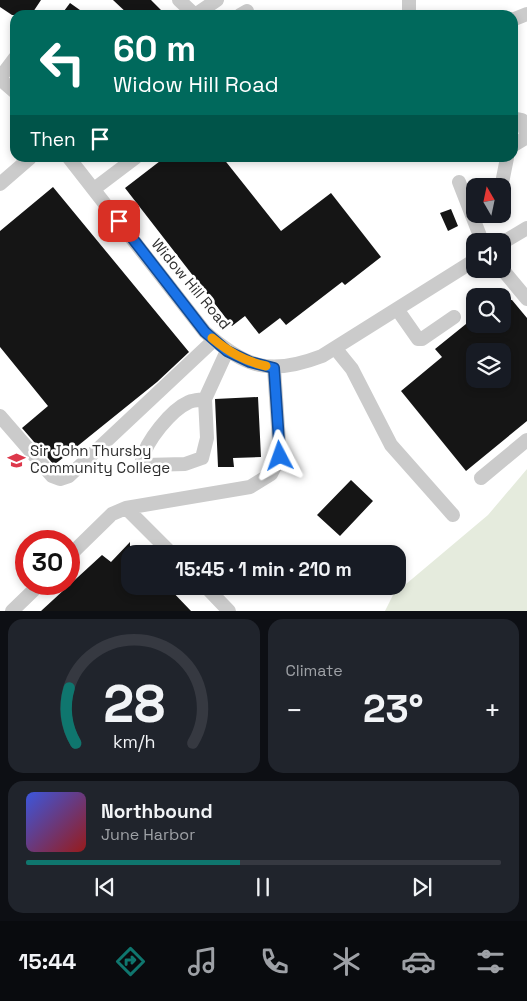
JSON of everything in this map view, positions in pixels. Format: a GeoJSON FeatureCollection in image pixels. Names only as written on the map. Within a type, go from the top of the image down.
{"type":"FeatureCollection","features":[{"type":"Feature","properties":{"kind":"street"},"geometry":{"type":"LineString","coordinates":[[179,0],[190,10]]}},
{"type":"Feature","properties":{"kind":"street"},"geometry":{"type":"LineString","coordinates":[[202,10],[216,0]]}},
{"type":"Feature","properties":{"kind":"street"},"geometry":{"type":"LineString","coordinates":[[10,65],[0,79],[10,88]]}},
{"type":"Feature","properties":{"kind":"street"},"geometry":{"type":"LineString","coordinates":[[521,117],[527,137]]}},
{"type":"Feature","properties":{"kind":"street"},"geometry":{"type":"LineString","coordinates":[[0,184],[25,162]]}},
{"type":"Feature","properties":{"kind":"street","name":"Widow Hill Road"},"geometry":{"type":"LineString","coordinates":[[72,162],[205,332],[227,351],[250,362],[274,368],[297,366],[322,356],[466,266]]}},
{"type":"Feature","properties":{"kind":"street"},"geometry":{"type":"LineString","coordinates":[[94,190],[130,162]]}},
{"type":"Feature","properties":{"kind":"street"},"geometry":{"type":"LineString","coordinates":[[503,178],[506,162]]}},
{"type":"Feature","properties":{"kind":"street"},"geometry":{"type":"LineString","coordinates":[[459,182],[479,233]]}},
{"type":"Feature","properties":{"kind":"street"},"geometry":{"type":"LineString","coordinates":[[511,238],[527,228]]}},
{"type":"Feature","properties":{"kind":"street"},"geometry":{"type":"LineString","coordinates":[[510,278],[527,299]]}},
{"type":"Feature","properties":{"kind":"street"},"geometry":{"type":"LineString","coordinates":[[397,309],[418,339],[422,340],[454,317]]}},
{"type":"Feature","properties":{"kind":"street"},"geometry":{"type":"LineString","coordinates":[[0,416],[52,476],[60,479],[69,476],[214,340]]}},
{"type":"Feature","properties":{"kind":"street"},"geometry":{"type":"LineString","coordinates":[[336,348],[352,369],[392,445],[453,515]]}},
{"type":"Feature","properties":{"kind":"street"},"geometry":{"type":"LineString","coordinates":[[204,398],[188,402],[161,428],[144,449],[142,460],[145,465],[185,464],[202,458],[207,438],[204,398],[227,351]]}},
{"type":"Feature","properties":{"kind":"street"},"geometry":{"type":"LineString","coordinates":[[80,545],[112,514],[126,508],[250,487],[271,474],[280,456],[274,368]]}},
{"type":"Feature","properties":{"kind":"street"},"geometry":{"type":"LineString","coordinates":[[481,478],[527,440]]}},
{"type":"Feature","properties":{"kind":"street"},"geometry":{"type":"LineString","coordinates":[[126,508],[163,545]]}},
{"type":"Feature","properties":{"kind":"street"},"geometry":{"type":"LineString","coordinates":[[12,611],[29,595]]}},
{"type":"Feature","properties":{"kind":"street"},"geometry":{"type":"LineString","coordinates":[[214,595],[229,611]]}},
{"type":"Feature","properties":{"kind":"shaded area"},"geometry":{"type":"Polygon","coordinates":[[[527,469],[527,611],[385,611],[393,595],[406,595],[406,584],[488,515],[527,469]]]}},
{"type":"Feature","properties":{"kind":"building"},"geometry":{"type":"Polygon","coordinates":[[[0,0],[41,0],[34,10],[10,10],[10,14],[0,7],[0,0]]]}},
{"type":"Feature","properties":{"kind":"building"},"geometry":{"type":"Polygon","coordinates":[[[113,0],[151,0],[161,10],[124,10],[113,0]]]}},
{"type":"Feature","properties":{"kind":"building"},"geometry":{"type":"Polygon","coordinates":[[[70,3],[80,10],[65,10],[70,3]]]}},
{"type":"Feature","properties":{"kind":"building"},"geometry":{"type":"Polygon","coordinates":[[[159,162],[226,162],[281,231],[331,193],[381,257],[345,285],[342,282],[286,325],[280,318],[259,334],[245,316],[232,326],[125,188],[159,162]]]}},
{"type":"Feature","properties":{"kind":"building"},"geometry":{"type":"Polygon","coordinates":[[[53,187],[189,352],[157,382],[54,465],[22,428],[48,406],[0,347],[0,231],[53,187]]]}},
{"type":"Feature","properties":{"kind":"building"},"geometry":{"type":"Polygon","coordinates":[[[451,209],[458,226],[448,231],[440,213],[451,209]]]}},
{"type":"Feature","properties":{"kind":"building"},"geometry":{"type":"Polygon","coordinates":[[[511,300],[527,318],[527,421],[466,471],[401,391],[442,357],[435,349],[466,324],[466,333],[511,333],[511,300]]]}},
{"type":"Feature","properties":{"kind":"building"},"geometry":{"type":"Polygon","coordinates":[[[258,397],[261,457],[233,458],[234,467],[218,467],[215,399],[258,397]]]}},
{"type":"Feature","properties":{"kind":"building"},"geometry":{"type":"Polygon","coordinates":[[[351,480],[373,501],[340,536],[317,515],[351,480]]]}},
{"type":"Feature","properties":{"kind":"building"},"geometry":{"type":"Polygon","coordinates":[[[121,551],[121,595],[176,595],[191,611],[41,611],[58,595],[80,595],[80,575],[102,555],[111,562],[121,551]]]}},
{"type":"Feature","properties":{"kind":"slow traffic"},"geometry":{"type":"LineString","coordinates":[[212,338],[227,351],[250,362],[266,366]]}},
{"type":"Feature","properties":{"kind":"place","name":"Sir John Thursby Community College"},"geometry":{"type":"Point","coordinates":[16,460]}},
{"type":"Feature","properties":{"kind":"route"},"geometry":{"type":"LineString","coordinates":[[119,221],[205,332],[227,351],[250,362],[274,368],[280,456]]}}]}
